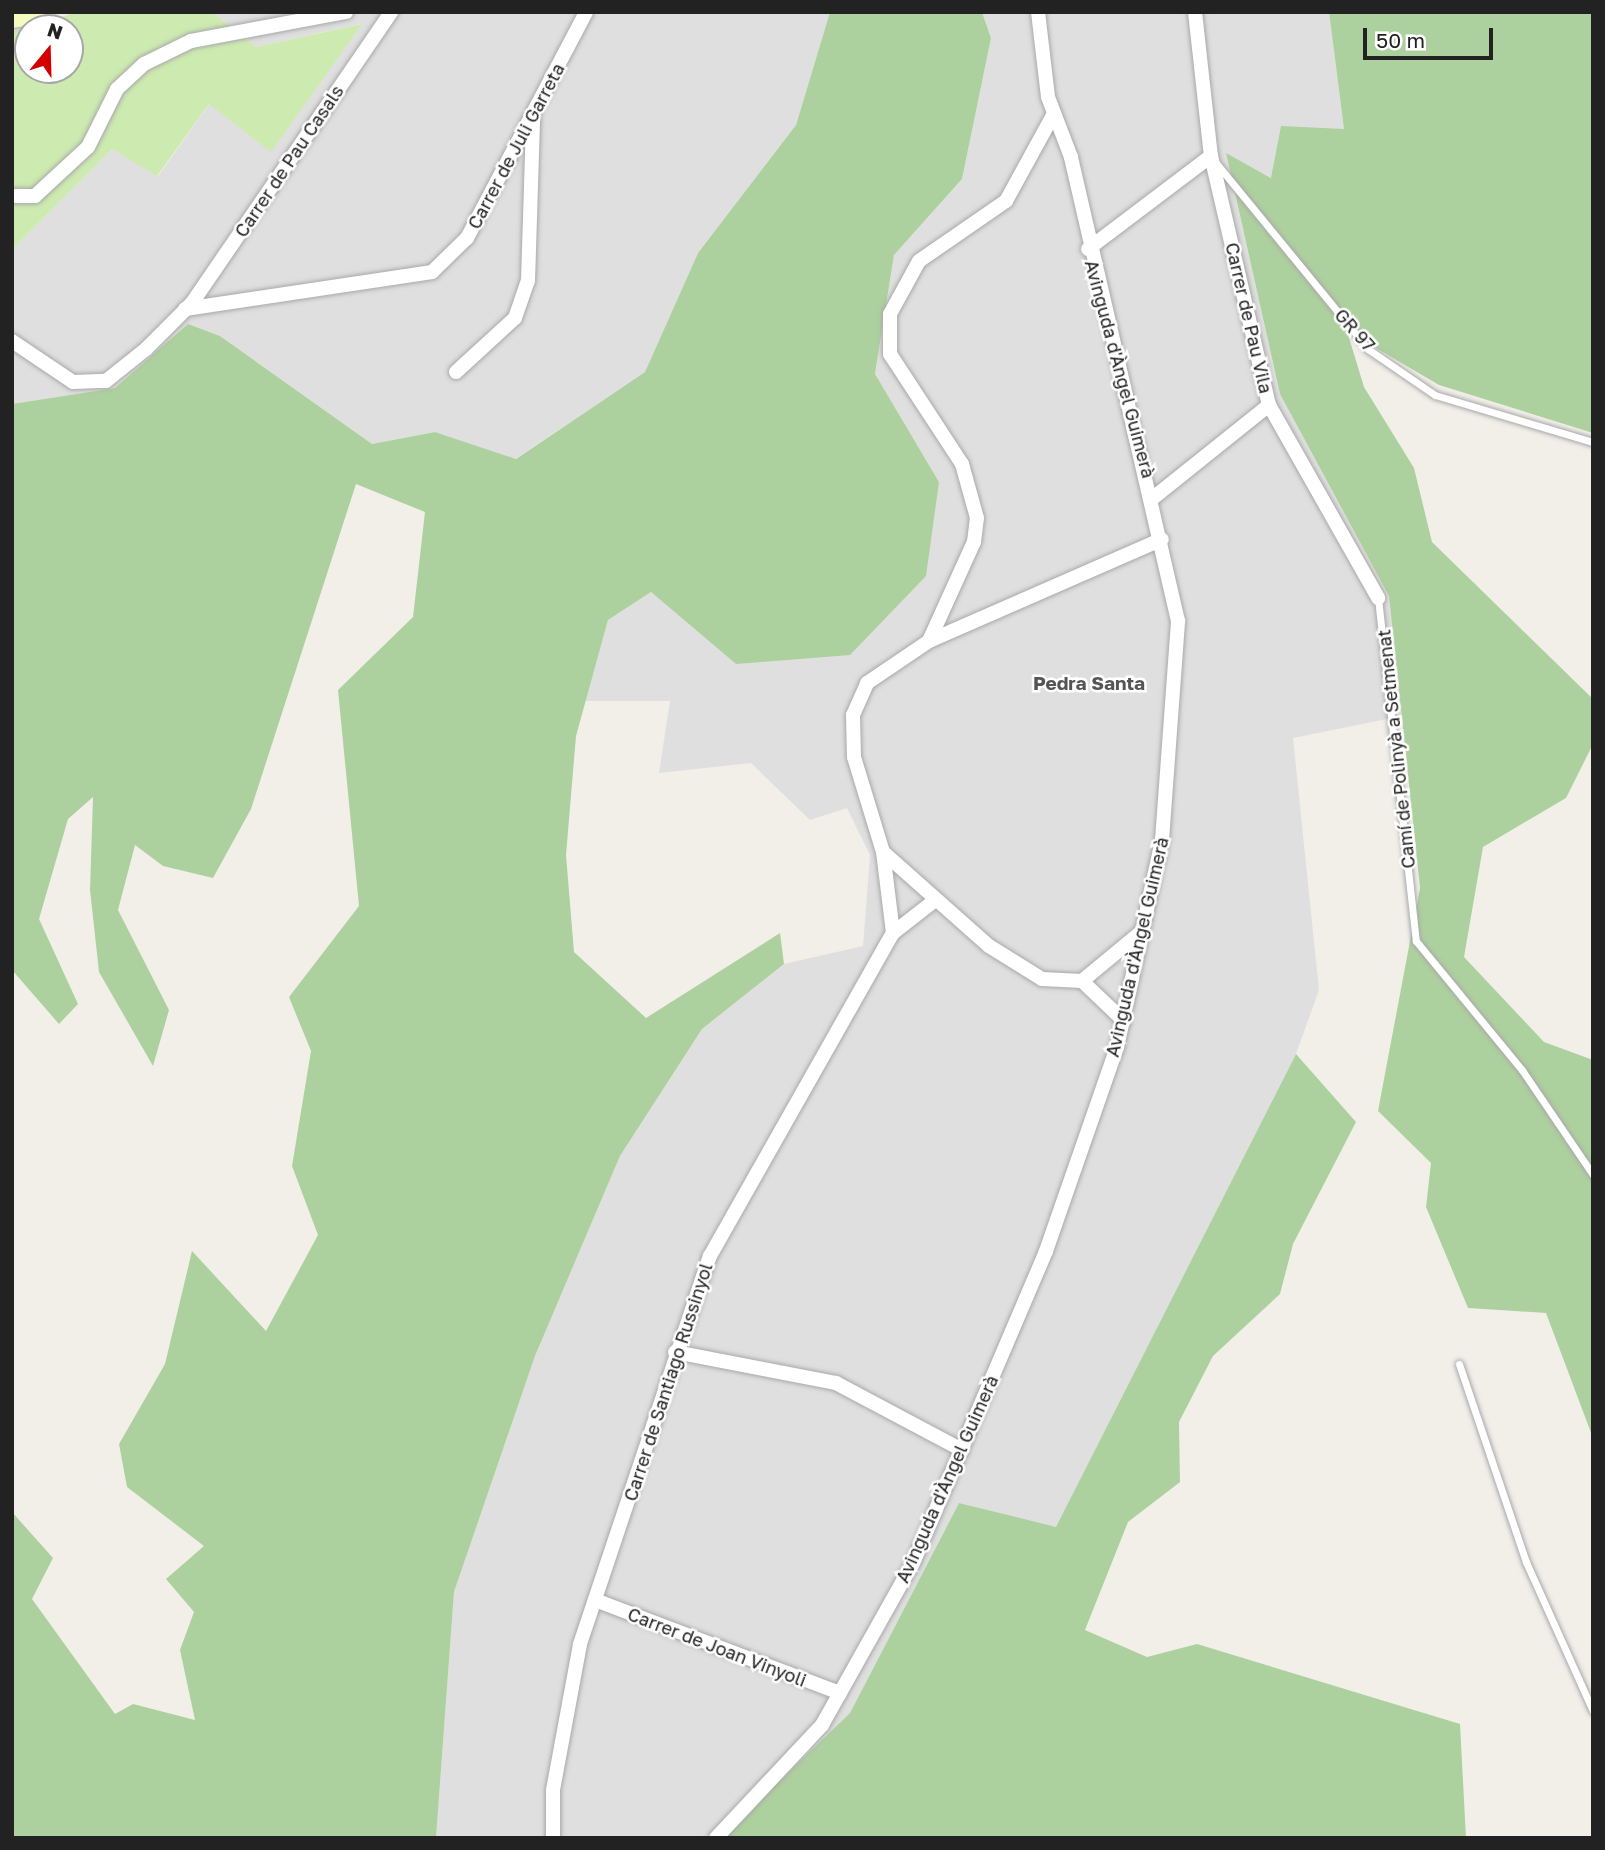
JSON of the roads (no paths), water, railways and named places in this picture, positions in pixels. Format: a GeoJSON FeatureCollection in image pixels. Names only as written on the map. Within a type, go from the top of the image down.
{"type":"FeatureCollection","features":[{"type":"Feature","properties":{"kind":"main road"},"geometry":{"type":"LineString","coordinates":[[12,17],[43,12]]}},
{"type":"Feature","properties":{"kind":"street"},"geometry":{"type":"LineString","coordinates":[[12,196],[35,196],[88,147],[117,89],[144,64],[191,41],[346,12]]}},
{"type":"Feature","properties":{"kind":"street","name":"Carrer de Pau Casals"},"geometry":{"type":"LineString","coordinates":[[12,341],[73,382],[106,380],[185,309],[391,12]]}},
{"type":"Feature","properties":{"kind":"street","name":"Carrer de Juli Garreta"},"geometry":{"type":"LineString","coordinates":[[185,309],[432,272],[467,238],[586,12]]}},
{"type":"Feature","properties":{"kind":"street","name":"Avinguda d'Àngel Guimerà"},"geometry":{"type":"LineString","coordinates":[[716,1838],[822,1724],[914,1563],[1046,1251],[1124,1021],[1162,841],[1178,621],[1153,498],[1088,249],[1071,158],[1053,115],[1038,12]]}},
{"type":"Feature","properties":{"kind":"street","name":"Carrer de Pau Vila"},"geometry":{"type":"LineString","coordinates":[[1195,12],[1211,156],[1269,405],[1378,598]]}},
{"type":"Feature","properties":{"kind":"street"},"geometry":{"type":"LineString","coordinates":[[456,372],[515,318],[528,281],[533,113]]}},
{"type":"Feature","properties":{"kind":"street"},"geometry":{"type":"LineString","coordinates":[[929,641],[974,542],[978,518],[962,464],[890,354],[890,314],[919,261],[1006,201],[1053,115]]}},
{"type":"Feature","properties":{"kind":"street"},"geometry":{"type":"LineString","coordinates":[[1088,249],[1211,156]]}},
{"type":"Feature","properties":{"kind":"street"},"geometry":{"type":"LineString","coordinates":[[1153,498],[1269,405]]}},
{"type":"Feature","properties":{"kind":"street"},"geometry":{"type":"LineString","coordinates":[[893,933],[883,852],[859,782],[853,715],[878,671],[929,641],[1162,539]]}},
{"type":"Feature","properties":{"kind":"street"},"geometry":{"type":"LineString","coordinates":[[883,852],[934,901],[1023,971],[1053,982],[1082,981],[1141,932]]}},
{"type":"Feature","properties":{"kind":"street","name":"Carrer de Santiago Russinyol"},"geometry":{"type":"LineString","coordinates":[[553,1838],[553,1790],[595,1600],[675,1352],[710,1256],[893,933],[934,901]]}},
{"type":"Feature","properties":{"kind":"street"},"geometry":{"type":"LineString","coordinates":[[1082,981],[1124,1021]]}},
{"type":"Feature","properties":{"kind":"street"},"geometry":{"type":"LineString","coordinates":[[675,1352],[836,1383],[962,1450]]}},
{"type":"Feature","properties":{"kind":"street","name":"Carrer de Joan Vinyoli"},"geometry":{"type":"LineString","coordinates":[[595,1600],[840,1693]]}},
{"type":"Feature","properties":{"kind":"lane","name":"GR 97"},"geometry":{"type":"LineString","coordinates":[[1211,156],[1368,349],[1435,394],[1593,442]]}},
{"type":"Feature","properties":{"kind":"lane","name":"Camí de Polinyà a Setmenat"},"geometry":{"type":"LineString","coordinates":[[1378,598],[1416,941],[1522,1070],[1593,1175]]}},
{"type":"Feature","properties":{"kind":"lane"},"geometry":{"type":"LineString","coordinates":[[1459,1364],[1526,1562],[1593,1711]]}},
{"type":"Feature","properties":{"kind":"district","name":"Pedra Santa"},"geometry":{"type":"Point","coordinates":[1089,683]}}]}
